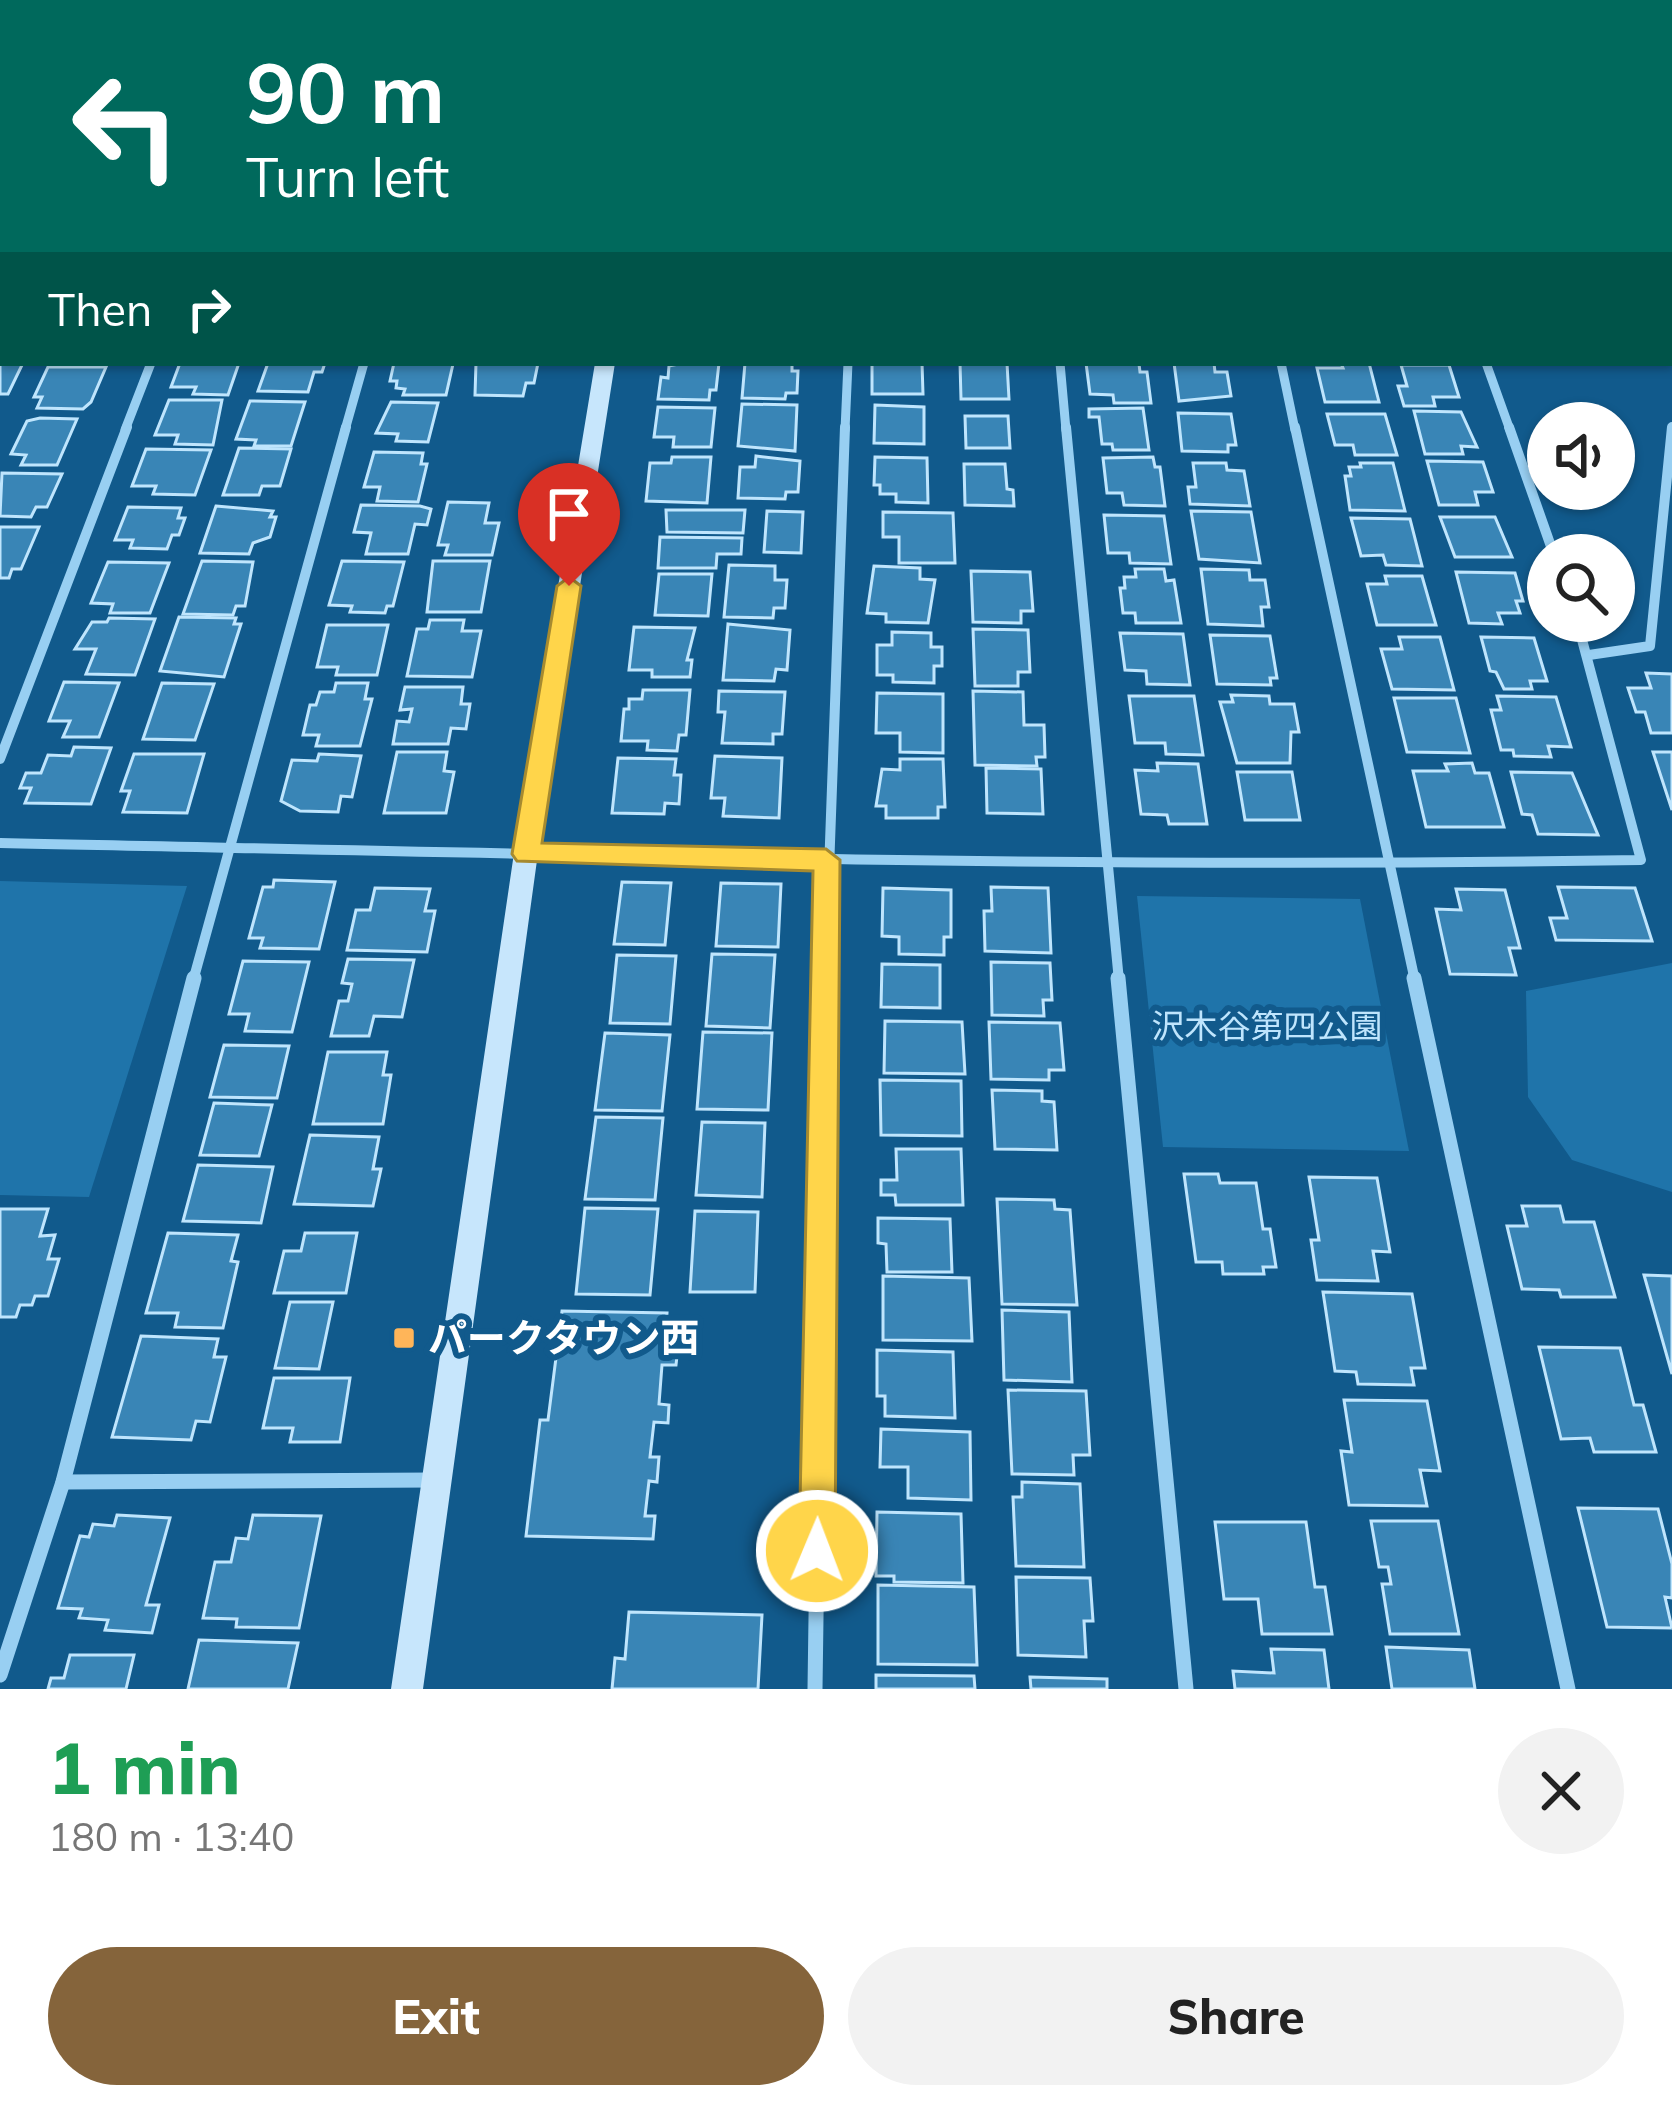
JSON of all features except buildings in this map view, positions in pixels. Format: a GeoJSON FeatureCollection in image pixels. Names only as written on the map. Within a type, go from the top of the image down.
{"type":"FeatureCollection","features":[{"type":"Feature","properties":{"kind":"street"},"geometry":{"type":"LineString","coordinates":[[0,759],[150,366]]}},
{"type":"Feature","properties":{"kind":"street"},"geometry":{"type":"LineString","coordinates":[[0,1675],[63,1482],[227,851],[363,366]]}},
{"type":"Feature","properties":{"kind":"street"},"geometry":{"type":"LineString","coordinates":[[407,1689],[526,854],[605,366]]}},
{"type":"Feature","properties":{"kind":"street"},"geometry":{"type":"LineString","coordinates":[[815,1689],[826,860],[848,366]]}},
{"type":"Feature","properties":{"kind":"street"},"geometry":{"type":"LineString","coordinates":[[1060,366],[1186,1689]]}},
{"type":"Feature","properties":{"kind":"street"},"geometry":{"type":"LineString","coordinates":[[1283,366],[1568,1689]]}},
{"type":"Feature","properties":{"kind":"street"},"geometry":{"type":"LineString","coordinates":[[1487,366],[1547,534]]}},
{"type":"Feature","properties":{"kind":"street"},"geometry":{"type":"LineString","coordinates":[[1589,655],[1651,646],[1672,427]]}},
{"type":"Feature","properties":{"kind":"street"},"geometry":{"type":"LineString","coordinates":[[0,843],[826,860],[1388,864],[1641,860],[1584,642]]}},
{"type":"Feature","properties":{"kind":"street"},"geometry":{"type":"LineString","coordinates":[[63,1482],[440,1480]]}},
{"type":"Feature","properties":{"kind":"green space"},"geometry":{"type":"Polygon","coordinates":[[[0,881],[187,886],[89,1197],[0,1195],[0,881]]]}},
{"type":"Feature","properties":{"kind":"green space","name":"沢木谷第四公園"},"geometry":{"type":"Polygon","coordinates":[[[1137,896],[1360,899],[1409,1151],[1163,1147],[1137,896]]]}},
{"type":"Feature","properties":{"kind":"green space"},"geometry":{"type":"Polygon","coordinates":[[[1672,963],[1672,1192],[1572,1160],[1528,1097],[1526,991],[1672,963]]]}},
{"type":"Feature","properties":{"kind":"place","name":"パークタウン西"},"geometry":{"type":"Point","coordinates":[404,1338]}},
{"type":"Feature","properties":{"kind":"route"},"geometry":{"type":"LineString","coordinates":[[569,586],[526,854],[826,860],[817,1551]]}}]}
